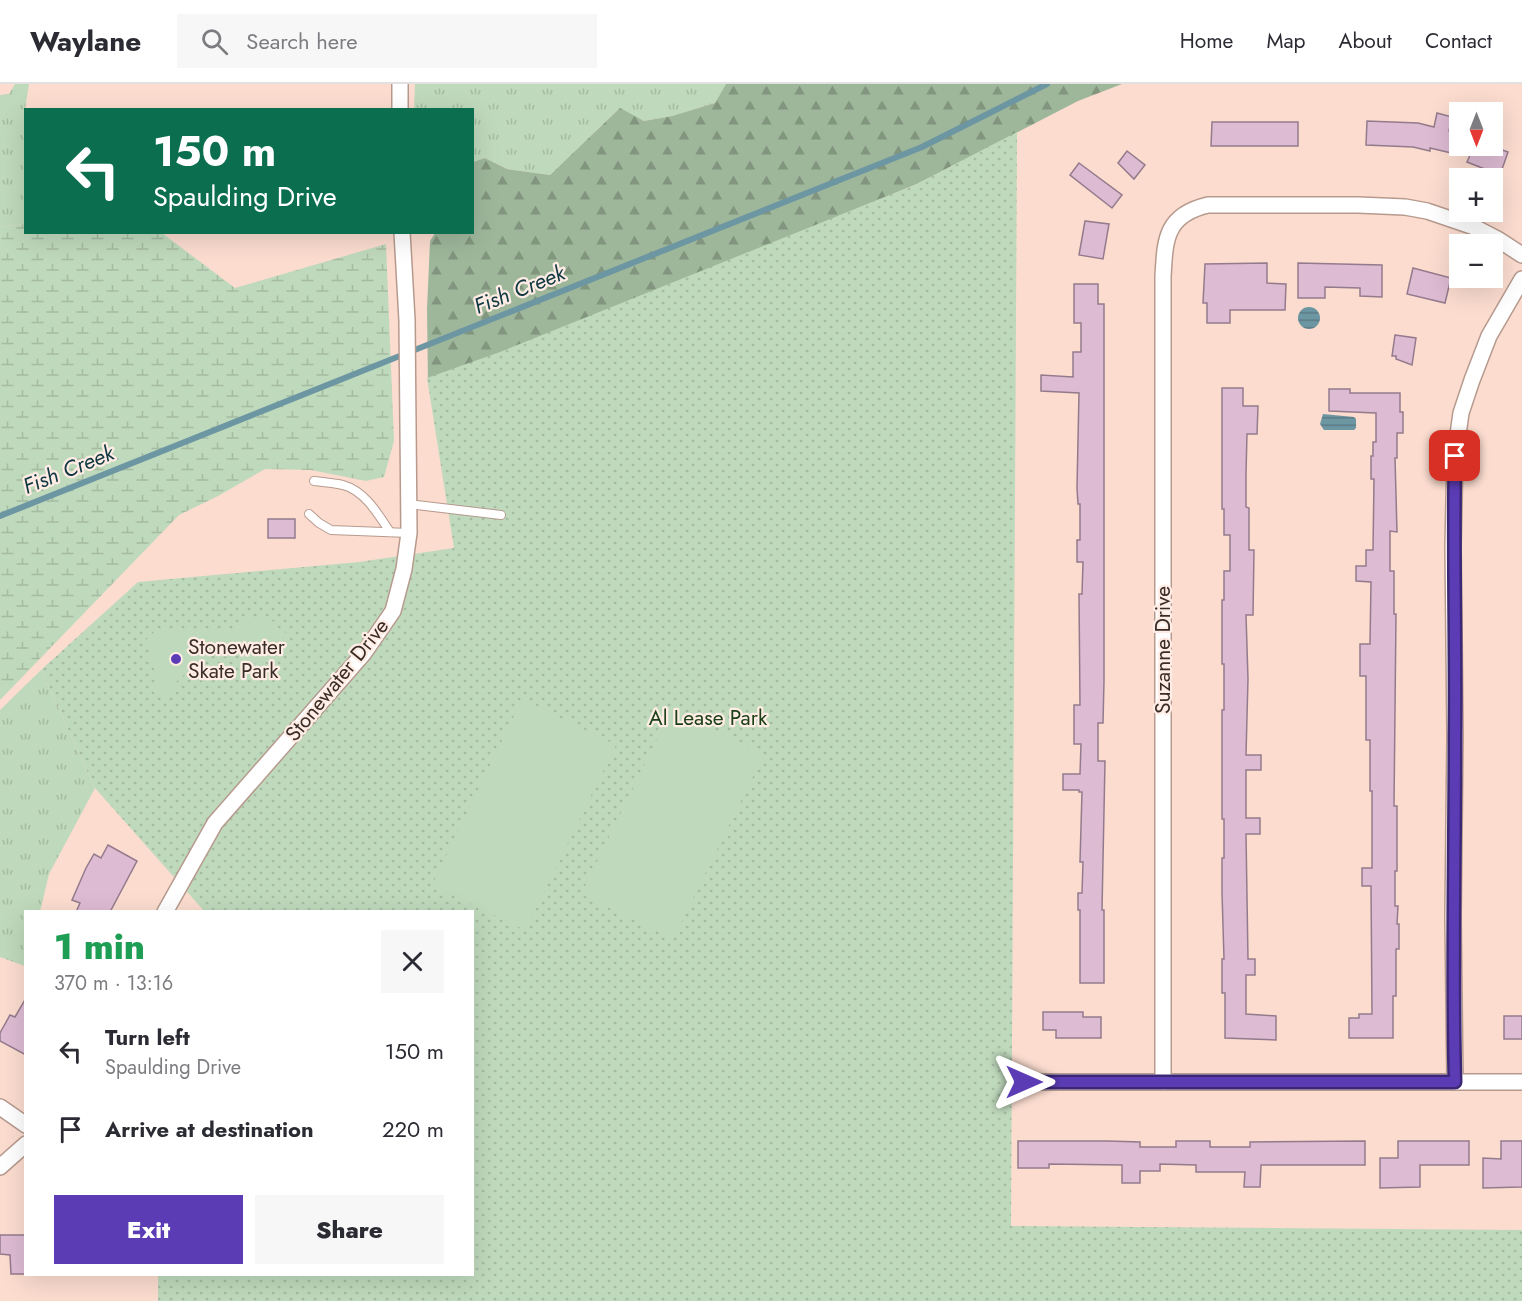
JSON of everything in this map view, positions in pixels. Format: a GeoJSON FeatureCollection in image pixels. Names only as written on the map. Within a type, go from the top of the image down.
{"type":"FeatureCollection","features":[{"type":"Feature","properties":{"kind":"street"},"geometry":{"type":"LineString","coordinates":[[400,84],[400,108]]}},
{"type":"Feature","properties":{"kind":"street","name":"Suzanne Drive"},"geometry":{"type":"LineString","coordinates":[[1163,1082],[1163,277],[1166,240],[1169,231],[1177,221],[1197,208],[1208,205],[1405,207],[1427,211],[1474,227],[1522,255]]}},
{"type":"Feature","properties":{"kind":"street","name":"Stonewater Drive"},"geometry":{"type":"LineString","coordinates":[[166,910],[215,823],[364,653],[393,610],[404,568],[409,532],[407,320],[402,234]]}},
{"type":"Feature","properties":{"kind":"street"},"geometry":{"type":"LineString","coordinates":[[1455,1082],[1453,917],[1455,456],[1461,414],[1472,380],[1489,336],[1522,279]]}},
{"type":"Feature","properties":{"kind":"street"},"geometry":{"type":"LineString","coordinates":[[1024,1082],[1522,1082]]}},
{"type":"Feature","properties":{"kind":"street"},"geometry":{"type":"LineString","coordinates":[[0,1107],[24,1124]]}},
{"type":"Feature","properties":{"kind":"street"},"geometry":{"type":"LineString","coordinates":[[0,1167],[24,1146]]}},
{"type":"Feature","properties":{"kind":"lane"},"geometry":{"type":"LineString","coordinates":[[314,480],[344,485],[358,492],[370,504],[390,532]]}},
{"type":"Feature","properties":{"kind":"lane"},"geometry":{"type":"LineString","coordinates":[[408,504],[501,515]]}},
{"type":"Feature","properties":{"kind":"lane"},"geometry":{"type":"LineString","coordinates":[[309,514],[331,530],[409,532]]}},
{"type":"Feature","properties":{"kind":"green space"},"geometry":{"type":"Polygon","coordinates":[[[15,84],[29,84],[24,108],[24,224],[0,227],[0,95],[9,94],[15,84]]]}},
{"type":"Feature","properties":{"kind":"green space"},"geometry":{"type":"Polygon","coordinates":[[[415,84],[726,84],[715,103],[672,116],[644,121],[619,109],[550,175],[507,169],[485,158],[474,162],[474,108],[414,108],[415,84]]]}},
{"type":"Feature","properties":{"kind":"green space"},"geometry":{"type":"Polygon","coordinates":[[[726,84],[1122,84],[1078,101],[917,184],[428,384],[427,309],[430,241],[434,234],[474,234],[474,162],[485,158],[507,169],[550,175],[620,108],[644,121],[672,116],[715,103],[726,84]]]}},
{"type":"Feature","properties":{"kind":"green space","name":"Al Lease Park"},"geometry":{"type":"Polygon","coordinates":[[[1017,132],[1011,1226],[1522,1230],[1522,1301],[158,1301],[158,1276],[474,1276],[474,910],[203,910],[95,788],[41,670],[138,582],[359,562],[454,548],[427,378],[500,352],[917,184],[1017,132]]]}},
{"type":"Feature","properties":{"kind":"green space"},"geometry":{"type":"Polygon","coordinates":[[[24,224],[24,234],[163,234],[235,288],[386,244],[394,441],[384,477],[366,481],[311,470],[265,469],[179,515],[0,700],[0,227],[24,224]]]}},
{"type":"Feature","properties":{"kind":"green space","name":"Stonewater Skate Park"},"geometry":{"type":"Polygon","coordinates":[[[247,619],[273,621],[282,632],[290,633],[290,648],[283,648],[278,657],[271,661],[253,664],[234,651],[206,654],[176,682],[172,696],[154,693],[157,680],[146,640],[154,632],[231,630],[247,619]]]}},
{"type":"Feature","properties":{"kind":"green space"},"geometry":{"type":"Polygon","coordinates":[[[41,670],[95,788],[49,874],[40,910],[24,910],[24,966],[0,957],[0,710],[41,670]]]}},
{"type":"Feature","properties":{"kind":"green space"},"geometry":{"type":"Polygon","coordinates":[[[522,699],[616,745],[525,930],[432,885],[522,699]]]}},
{"type":"Feature","properties":{"kind":"green space"},"geometry":{"type":"Polygon","coordinates":[[[672,709],[764,754],[673,939],[581,894],[672,709]]]}},
{"type":"Feature","properties":{"kind":"water"},"geometry":{"type":"Polygon","coordinates":[[[1309,307],[1317,310],[1320,318],[1317,326],[1309,329],[1301,326],[1298,318],[1301,310],[1309,307]]]}},
{"type":"Feature","properties":{"kind":"water"},"geometry":{"type":"Polygon","coordinates":[[[1323,414],[1354,417],[1356,428],[1354,430],[1324,430],[1320,424],[1323,414]]]}},
{"type":"Feature","properties":{"kind":"building"},"geometry":{"type":"Polygon","coordinates":[[[1437,113],[1449,116],[1449,152],[1430,148],[1430,151],[1413,147],[1366,145],[1367,121],[1418,123],[1434,127],[1437,113]]]}},
{"type":"Feature","properties":{"kind":"building"},"geometry":{"type":"Polygon","coordinates":[[[1212,122],[1298,122],[1298,146],[1211,146],[1212,122]]]}},
{"type":"Feature","properties":{"kind":"building"},"geometry":{"type":"Polygon","coordinates":[[[1503,150],[1508,152],[1502,168],[1482,168],[1467,162],[1470,156],[1503,156],[1503,150]]]}},
{"type":"Feature","properties":{"kind":"building"},"geometry":{"type":"Polygon","coordinates":[[[1127,151],[1145,165],[1134,179],[1118,163],[1127,151]]]}},
{"type":"Feature","properties":{"kind":"building"},"geometry":{"type":"Polygon","coordinates":[[[1079,163],[1122,195],[1112,208],[1070,175],[1079,163]]]}},
{"type":"Feature","properties":{"kind":"building"},"geometry":{"type":"Polygon","coordinates":[[[1085,221],[1109,224],[1103,259],[1079,255],[1085,221]]]}},
{"type":"Feature","properties":{"kind":"building"},"geometry":{"type":"Polygon","coordinates":[[[1267,263],[1267,283],[1286,284],[1285,310],[1230,310],[1230,323],[1207,323],[1207,303],[1203,303],[1205,264],[1267,263]]]}},
{"type":"Feature","properties":{"kind":"building"},"geometry":{"type":"Polygon","coordinates":[[[1298,263],[1382,265],[1382,297],[1360,296],[1360,288],[1325,287],[1325,298],[1298,298],[1298,263]]]}},
{"type":"Feature","properties":{"kind":"building"},"geometry":{"type":"Polygon","coordinates":[[[1413,268],[1449,277],[1445,303],[1407,294],[1413,268]]]}},
{"type":"Feature","properties":{"kind":"building"},"geometry":{"type":"Polygon","coordinates":[[[1074,284],[1098,284],[1098,304],[1104,304],[1104,681],[1103,723],[1098,723],[1098,761],[1105,761],[1102,910],[1104,910],[1104,983],[1080,983],[1078,893],[1082,893],[1083,862],[1080,862],[1082,792],[1063,790],[1063,774],[1080,774],[1081,744],[1074,744],[1074,705],[1080,705],[1079,594],[1082,594],[1083,562],[1077,562],[1077,540],[1080,540],[1080,504],[1078,504],[1077,488],[1079,393],[1041,391],[1041,375],[1073,377],[1073,352],[1081,352],[1081,323],[1074,323],[1074,284]]]}},
{"type":"Feature","properties":{"kind":"building"},"geometry":{"type":"Polygon","coordinates":[[[1395,335],[1416,338],[1412,365],[1392,356],[1395,335]]]}},
{"type":"Feature","properties":{"kind":"building"},"geometry":{"type":"Polygon","coordinates":[[[1222,388],[1243,388],[1243,406],[1258,406],[1257,434],[1247,434],[1246,473],[1249,550],[1254,550],[1253,615],[1246,615],[1248,679],[1246,755],[1261,755],[1261,770],[1246,770],[1246,818],[1260,818],[1260,834],[1246,834],[1248,959],[1255,959],[1255,975],[1246,975],[1246,1014],[1276,1016],[1276,1040],[1225,1038],[1225,993],[1222,993],[1224,664],[1222,664],[1222,600],[1224,600],[1224,571],[1230,571],[1230,535],[1224,535],[1224,509],[1222,509],[1222,388]]]}},
{"type":"Feature","properties":{"kind":"building"},"geometry":{"type":"Polygon","coordinates":[[[1329,389],[1350,389],[1350,393],[1400,393],[1400,412],[1403,412],[1403,433],[1397,433],[1397,458],[1395,458],[1397,532],[1390,531],[1390,571],[1394,571],[1394,614],[1396,614],[1394,806],[1397,806],[1395,906],[1398,906],[1397,924],[1399,924],[1399,949],[1396,949],[1396,996],[1393,996],[1393,1038],[1349,1038],[1349,1018],[1359,1018],[1359,1014],[1372,1014],[1371,886],[1362,886],[1362,868],[1372,868],[1372,791],[1370,791],[1370,740],[1366,740],[1366,676],[1360,676],[1360,644],[1370,644],[1371,582],[1356,581],[1356,566],[1366,566],[1366,550],[1373,550],[1374,479],[1371,479],[1371,456],[1373,456],[1373,442],[1376,442],[1376,413],[1329,411],[1329,389]]]}},
{"type":"Feature","properties":{"kind":"building"},"geometry":{"type":"Polygon","coordinates":[[[268,519],[295,519],[295,538],[268,538],[268,519]]]}},
{"type":"Feature","properties":{"kind":"building"},"geometry":{"type":"Polygon","coordinates":[[[108,845],[137,861],[111,910],[77,910],[80,903],[72,900],[86,868],[94,854],[101,858],[108,845]]]}},
{"type":"Feature","properties":{"kind":"building"},"geometry":{"type":"Polygon","coordinates":[[[24,1001],[24,1054],[0,1041],[0,1033],[10,1015],[15,1017],[24,1001]]]}},
{"type":"Feature","properties":{"kind":"building"},"geometry":{"type":"Polygon","coordinates":[[[1043,1012],[1083,1012],[1083,1017],[1101,1017],[1101,1038],[1056,1038],[1056,1030],[1043,1030],[1043,1012]]]}},
{"type":"Feature","properties":{"kind":"building"},"geometry":{"type":"Polygon","coordinates":[[[1504,1016],[1522,1016],[1522,1039],[1504,1039],[1504,1016]]]}},
{"type":"Feature","properties":{"kind":"building"},"geometry":{"type":"Polygon","coordinates":[[[1018,1141],[1140,1142],[1140,1147],[1176,1147],[1176,1141],[1210,1141],[1210,1147],[1250,1147],[1250,1142],[1365,1141],[1365,1165],[1261,1165],[1260,1187],[1244,1187],[1245,1172],[1196,1172],[1196,1165],[1160,1164],[1160,1171],[1140,1171],[1140,1183],[1122,1183],[1122,1165],[1049,1164],[1049,1168],[1018,1168],[1018,1141]]]}},
{"type":"Feature","properties":{"kind":"building"},"geometry":{"type":"Polygon","coordinates":[[[1398,1141],[1469,1141],[1469,1165],[1420,1165],[1420,1187],[1380,1188],[1380,1158],[1398,1158],[1398,1141]]]}},
{"type":"Feature","properties":{"kind":"building"},"geometry":{"type":"Polygon","coordinates":[[[1501,1141],[1522,1141],[1522,1187],[1483,1188],[1483,1158],[1501,1159],[1501,1141]]]}},
{"type":"Feature","properties":{"kind":"building"},"geometry":{"type":"Polygon","coordinates":[[[0,1235],[24,1235],[24,1274],[11,1274],[10,1255],[0,1254],[0,1235]]]}},
{"type":"Feature","properties":{"kind":"waterway","name":"Fish Creek"},"geometry":{"type":"LineString","coordinates":[[0,516],[922,147],[1047,84]]}},
{"type":"Feature","properties":{"kind":"place","name":"Stonewater Skate Park"},"geometry":{"type":"Point","coordinates":[176,659]}},
{"type":"Feature","properties":{"kind":"route"},"geometry":{"type":"LineString","coordinates":[[1024,1082],[1455,1082],[1453,917],[1455,456]]}}]}
